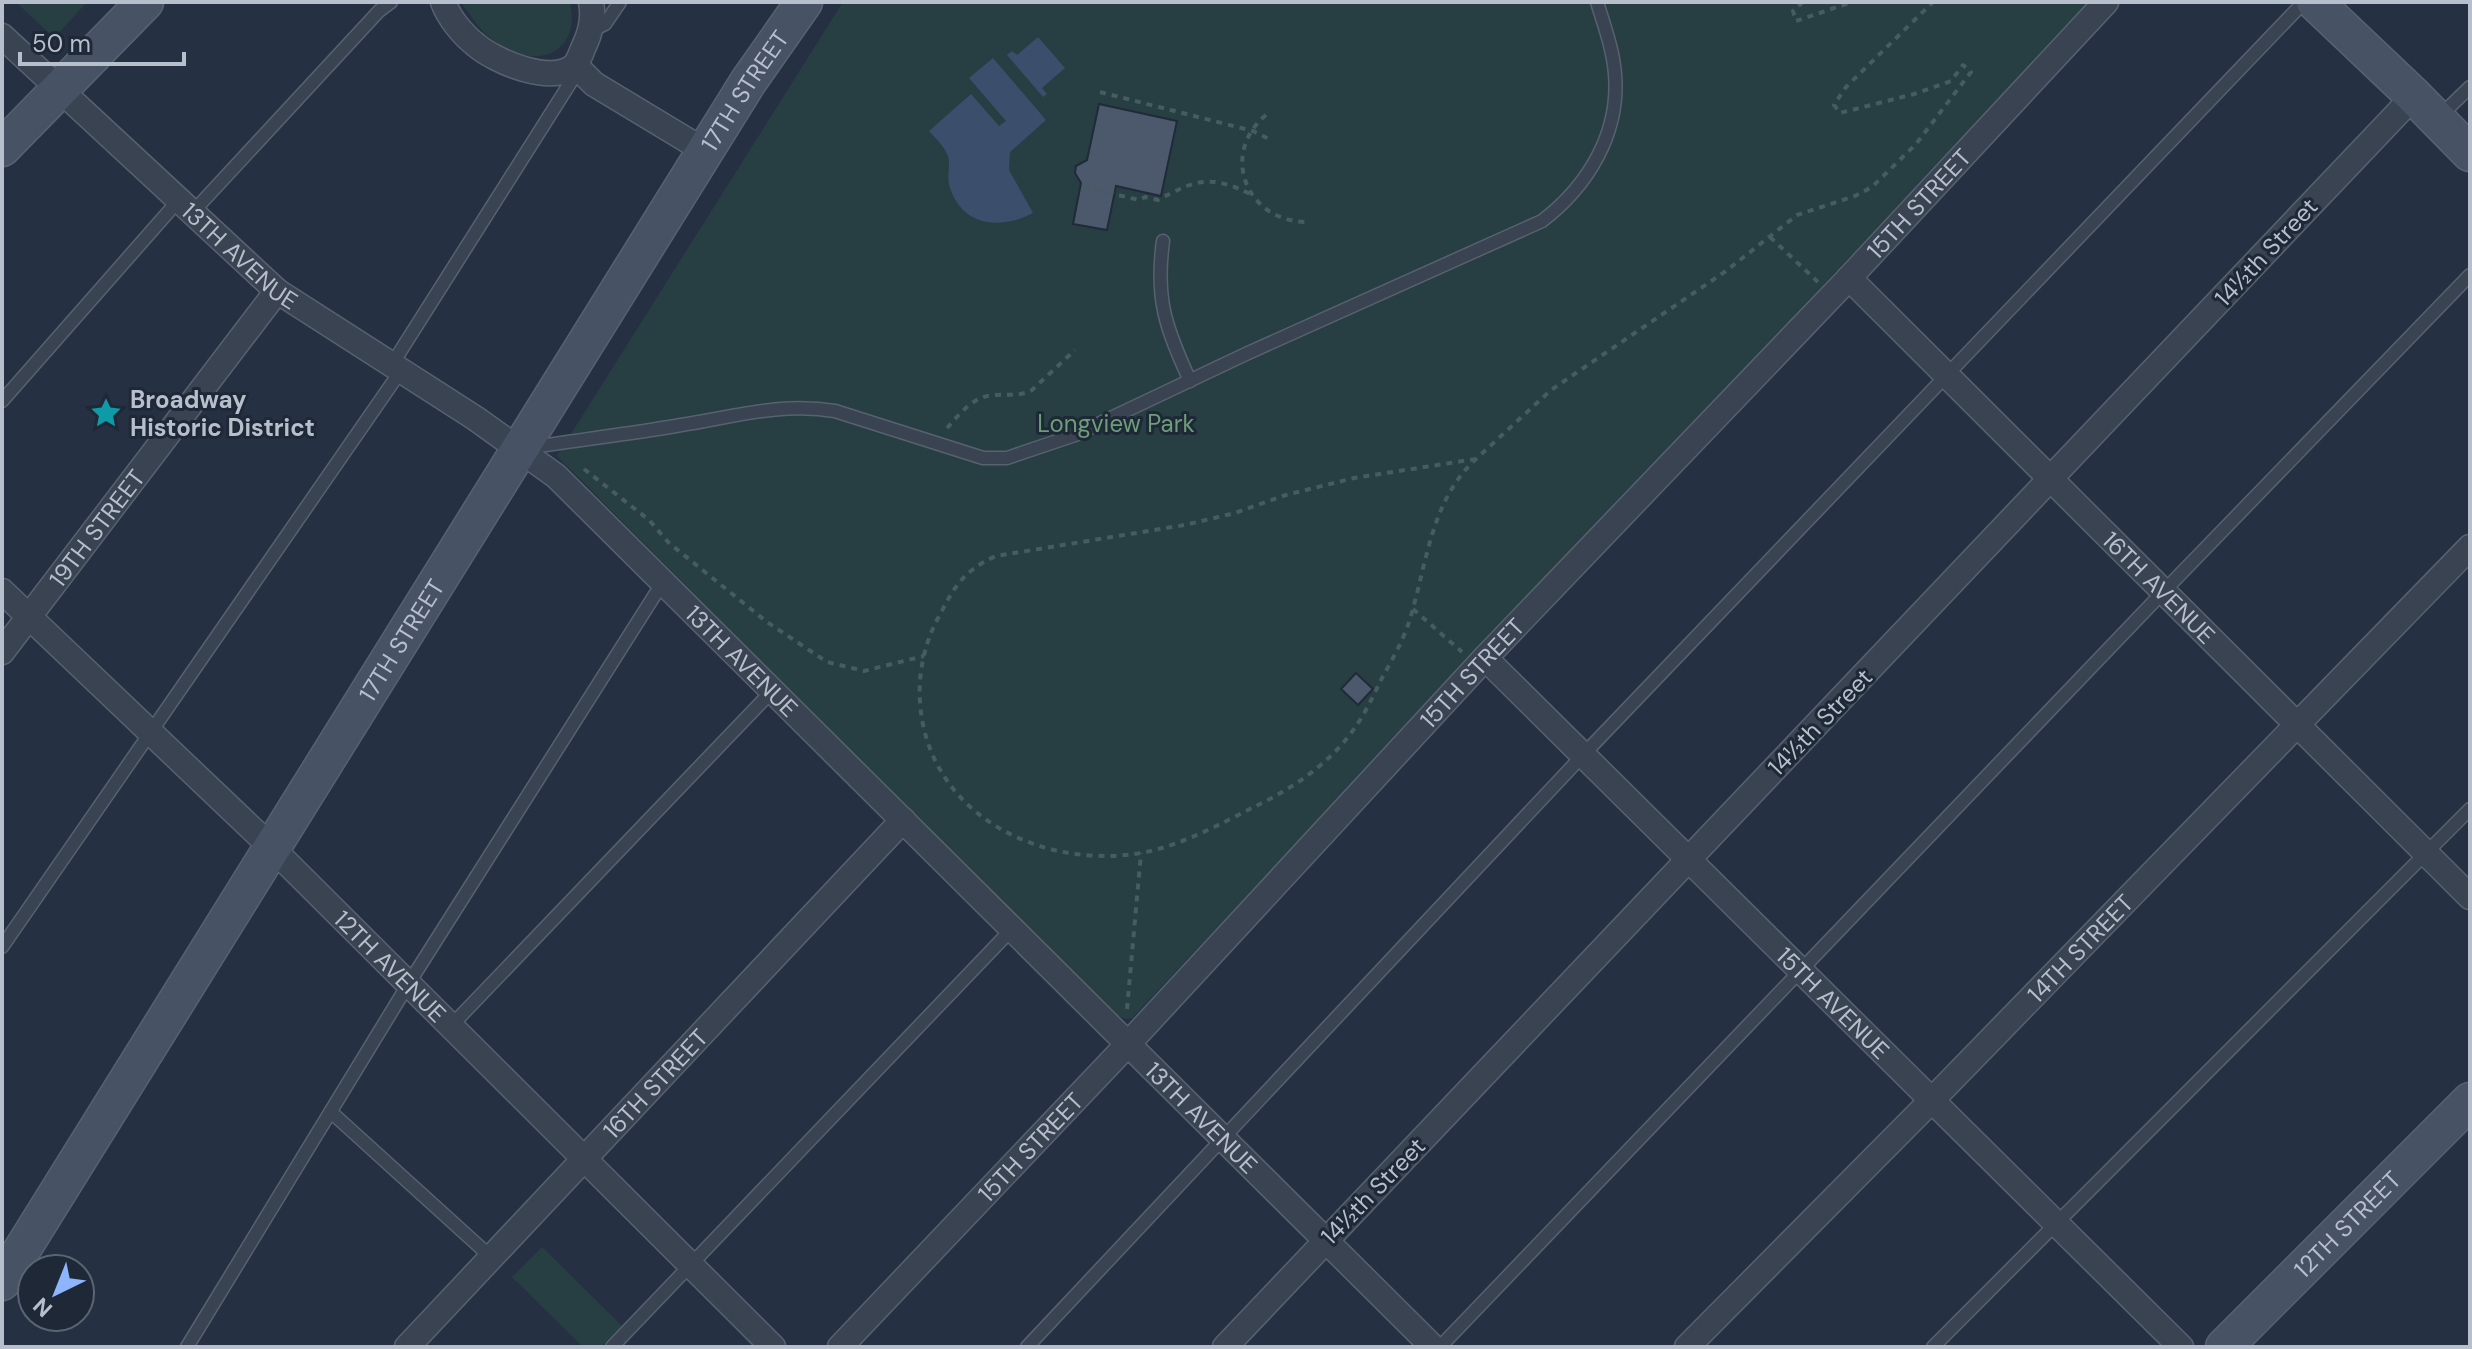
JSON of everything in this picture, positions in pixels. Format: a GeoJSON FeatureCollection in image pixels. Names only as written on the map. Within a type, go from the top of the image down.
{"type":"FeatureCollection","features":[{"type":"Feature","properties":{"kind":"street"},"geometry":{"type":"LineString","coordinates":[[2,148],[145,2]]}},
{"type":"Feature","properties":{"kind":"street"},"geometry":{"type":"LineString","coordinates":[[443,2],[447,14],[477,46],[511,64],[539,73],[577,67]]}},
{"type":"Feature","properties":{"kind":"street"},"geometry":{"type":"LineString","coordinates":[[577,67],[591,31],[591,2]]}},
{"type":"Feature","properties":{"kind":"street","name":"17TH STREET"},"geometry":{"type":"LineString","coordinates":[[2,1282],[271,847],[535,446],[705,151],[804,2]]}},
{"type":"Feature","properties":{"kind":"street","name":"15TH STREET"},"geometry":{"type":"LineString","coordinates":[[840,1347],[1128,1044],[1481,662],[1832,296],[2106,2]]}},
{"type":"Feature","properties":{"kind":"street"},"geometry":{"type":"LineString","coordinates":[[2315,2],[2470,153]]}},
{"type":"Feature","properties":{"kind":"street","name":"13TH AVENUE"},"geometry":{"type":"LineString","coordinates":[[2,36],[277,291],[475,418],[535,446],[556,476],[1433,1347]]}},
{"type":"Feature","properties":{"kind":"street"},"geometry":{"type":"LineString","coordinates":[[577,67],[594,84],[705,151]]}},
{"type":"Feature","properties":{"kind":"street","name":"14½th Street"},"geometry":{"type":"LineString","coordinates":[[1225,1347],[2053,478],[2426,107]]}},
{"type":"Feature","properties":{"kind":"street","name":"16TH AVENUE"},"geometry":{"type":"LineString","coordinates":[[1849,278],[2470,897]]}},
{"type":"Feature","properties":{"kind":"street","name":"19TH STREET"},"geometry":{"type":"LineString","coordinates":[[2,652],[277,291]]}},
{"type":"Feature","properties":{"kind":"street","name":"14TH STREET"},"geometry":{"type":"LineString","coordinates":[[1687,1347],[2470,547]]}},
{"type":"Feature","properties":{"kind":"street","name":"12TH AVENUE"},"geometry":{"type":"LineString","coordinates":[[2,591],[271,847],[773,1347]]}},
{"type":"Feature","properties":{"kind":"street","name":"15TH AVENUE"},"geometry":{"type":"LineString","coordinates":[[1481,662],[1584,754],[2181,1347]]}},
{"type":"Feature","properties":{"kind":"street","name":"16TH STREET"},"geometry":{"type":"LineString","coordinates":[[407,1347],[903,820]]}},
{"type":"Feature","properties":{"kind":"street","name":"12TH STREET"},"geometry":{"type":"LineString","coordinates":[[2224,1347],[2470,1101]]}},
{"type":"Feature","properties":{"kind":"lane"},"geometry":{"type":"LineString","coordinates":[[2,401],[184,207],[391,2]]}},
{"type":"Feature","properties":{"kind":"lane"},"geometry":{"type":"LineString","coordinates":[[591,31],[605,24],[620,2]]}},
{"type":"Feature","properties":{"kind":"lane"},"geometry":{"type":"LineString","coordinates":[[535,446],[683,425],[770,408],[810,407],[835,411],[983,458],[1007,458],[1075,435],[1542,221],[1565,204],[1601,151],[1610,128],[1615,73],[1608,35],[1597,2]]}},
{"type":"Feature","properties":{"kind":"lane"},"geometry":{"type":"LineString","coordinates":[[1027,1347],[1584,754],[2304,2]]}},
{"type":"Feature","properties":{"kind":"lane"},"geometry":{"type":"LineString","coordinates":[[2,947],[395,369],[577,67]]}},
{"type":"Feature","properties":{"kind":"lane"},"geometry":{"type":"LineString","coordinates":[[2426,107],[2470,87]]}},
{"type":"Feature","properties":{"kind":"lane"},"geometry":{"type":"LineString","coordinates":[[1163,241],[1159,270],[1163,313],[1190,381]]}},
{"type":"Feature","properties":{"kind":"lane"},"geometry":{"type":"LineString","coordinates":[[1440,1347],[2470,275]]}},
{"type":"Feature","properties":{"kind":"lane"},"geometry":{"type":"LineString","coordinates":[[187,1347],[409,983],[663,582]]}},
{"type":"Feature","properties":{"kind":"lane"},"geometry":{"type":"LineString","coordinates":[[452,1025],[773,690]]}},
{"type":"Feature","properties":{"kind":"lane"},"geometry":{"type":"LineString","coordinates":[[1933,1347],[2470,809]]}},
{"type":"Feature","properties":{"kind":"lane"},"geometry":{"type":"LineString","coordinates":[[612,1347],[1012,929]]}},
{"type":"Feature","properties":{"kind":"lane"},"geometry":{"type":"LineString","coordinates":[[331,1112],[492,1258]]}},
{"type":"Feature","properties":{"kind":"path"},"geometry":{"type":"LineString","coordinates":[[1803,2],[1793,11],[1796,21],[1852,2]]}},
{"type":"Feature","properties":{"kind":"path"},"geometry":{"type":"LineString","coordinates":[[1476,459],[1354,478],[1185,525],[996,556],[978,565],[950,592],[924,656],[920,696],[925,737],[945,780],[987,822],[1039,846],[1087,855],[1141,853],[1204,831],[1286,790],[1315,769],[1357,726],[1404,633],[1440,512],[1452,487],[1476,459],[1551,390],[1726,271],[1797,215],[1855,196],[1872,187],[1916,144],[1971,72],[1963,65],[1951,81],[1914,94],[1840,113],[1834,105],[1846,87],[1933,2]]}},
{"type":"Feature","properties":{"kind":"path"},"geometry":{"type":"LineString","coordinates":[[1100,92],[1253,131],[1269,139]]}},
{"type":"Feature","properties":{"kind":"path"},"geometry":{"type":"LineString","coordinates":[[1266,115],[1253,131],[1242,165],[1243,177],[1250,194],[1260,206],[1276,216],[1305,222]]}},
{"type":"Feature","properties":{"kind":"path"},"geometry":{"type":"LineString","coordinates":[[1084,187],[1139,200],[1145,197],[1158,200],[1198,181],[1213,181],[1250,194]]}},
{"type":"Feature","properties":{"kind":"path"},"geometry":{"type":"LineString","coordinates":[[1770,237],[1832,296]]}},
{"type":"Feature","properties":{"kind":"path"},"geometry":{"type":"LineString","coordinates":[[936,443],[969,405],[990,395],[1023,394],[1075,350]]}},
{"type":"Feature","properties":{"kind":"path"},"geometry":{"type":"LineString","coordinates":[[535,446],[649,520],[669,543],[767,622],[827,662],[864,671],[924,656]]}},
{"type":"Feature","properties":{"kind":"path"},"geometry":{"type":"LineString","coordinates":[[1413,609],[1481,662]]}},
{"type":"Feature","properties":{"kind":"path"},"geometry":{"type":"LineString","coordinates":[[1126,1019],[1141,853]]}},
{"type":"Feature","properties":{"kind":"green space"},"geometry":{"type":"Polygon","coordinates":[[[16,2],[87,2],[54,38],[16,2]]]}},
{"type":"Feature","properties":{"kind":"green space"},"geometry":{"type":"Polygon","coordinates":[[[461,2],[570,2],[572,20],[569,35],[551,53],[524,55],[509,50],[489,37],[461,2]]]}},
{"type":"Feature","properties":{"kind":"green space","name":"Longview Park"},"geometry":{"type":"Polygon","coordinates":[[[843,2],[2090,2],[1132,1018],[1126,1019],[1112,1013],[557,456],[843,2]]]}},
{"type":"Feature","properties":{"kind":"green space"},"geometry":{"type":"Polygon","coordinates":[[[542,1247],[622,1326],[601,1347],[583,1347],[512,1277],[542,1247]]]}},
{"type":"Feature","properties":{"kind":"water"},"geometry":{"type":"Polygon","coordinates":[[[1038,37],[1065,68],[1042,88],[1047,94],[1043,97],[1007,55],[1012,51],[1017,55],[1038,37]]]}},
{"type":"Feature","properties":{"kind":"water"},"geometry":{"type":"Polygon","coordinates":[[[993,58],[1046,120],[1010,152],[1009,170],[1033,213],[996,223],[974,218],[956,201],[949,184],[948,156],[929,131],[971,94],[999,126],[1006,121],[969,78],[993,58]]]}},
{"type":"Feature","properties":{"kind":"building"},"geometry":{"type":"Polygon","coordinates":[[[1099,104],[1177,121],[1161,196],[1116,186],[1107,230],[1073,224],[1081,183],[1075,173],[1076,166],[1087,160],[1099,104]]]}},
{"type":"Feature","properties":{"kind":"building"},"geometry":{"type":"Polygon","coordinates":[[[1356,673],[1373,689],[1358,705],[1341,689],[1356,673]]]}},
{"type":"Feature","properties":{"kind":"place","name":"Broadway Historic District"},"geometry":{"type":"Point","coordinates":[106,413]}}]}
